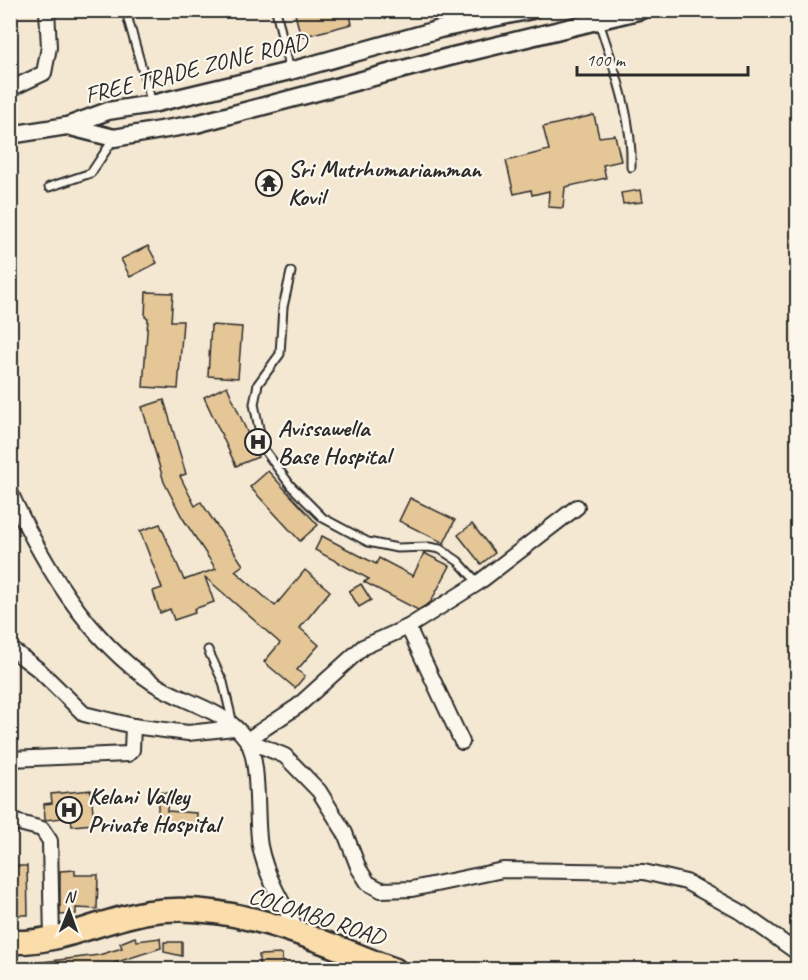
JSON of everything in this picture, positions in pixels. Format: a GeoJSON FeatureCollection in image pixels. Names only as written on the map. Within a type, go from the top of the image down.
{"type":"FeatureCollection","features":[{"type":"Feature","properties":{"kind":"highway","name":"COLOMBO ROAD"},"geometry":{"type":"LineString","coordinates":[[10,942],[52,940],[145,912],[176,908],[243,918],[299,934],[395,969]]}},
{"type":"Feature","properties":{"kind":"street"},"geometry":{"type":"LineString","coordinates":[[10,89],[44,74],[49,48],[47,10]]}},
{"type":"Feature","properties":{"kind":"street","name":"FREE TRADE ZONE ROAD"},"geometry":{"type":"LineString","coordinates":[[10,135],[68,126],[108,111],[152,104],[290,71],[440,29],[532,10]]}},
{"type":"Feature","properties":{"kind":"street"},"geometry":{"type":"LineString","coordinates":[[68,126],[114,138],[196,124],[449,57],[642,10]]}},
{"type":"Feature","properties":{"kind":"street"},"geometry":{"type":"LineString","coordinates":[[10,492],[26,527],[64,590],[110,651],[155,684],[203,705],[247,740],[285,756],[319,790],[345,832],[359,869],[368,883],[381,890],[412,889],[503,870],[644,872],[686,882],[739,911],[798,953]]}},
{"type":"Feature","properties":{"kind":"street"},"geometry":{"type":"LineString","coordinates":[[247,740],[298,706],[363,647],[408,627],[478,583],[577,507]]}},
{"type":"Feature","properties":{"kind":"street"},"geometry":{"type":"LineString","coordinates":[[408,627],[462,742]]}},
{"type":"Feature","properties":{"kind":"street"},"geometry":{"type":"LineString","coordinates":[[10,648],[39,670],[84,714],[134,726],[188,732],[234,728]]}},
{"type":"Feature","properties":{"kind":"street"},"geometry":{"type":"LineString","coordinates":[[10,759],[128,754],[132,750],[134,726]]}},
{"type":"Feature","properties":{"kind":"street"},"geometry":{"type":"LineString","coordinates":[[247,740],[253,755],[260,847],[277,894],[299,934]]}},
{"type":"Feature","properties":{"kind":"street"},"geometry":{"type":"LineString","coordinates":[[12,821],[42,829],[50,841],[52,940]]}},
{"type":"Feature","properties":{"kind":"lane"},"geometry":{"type":"LineString","coordinates":[[134,10],[128,19],[152,104]]}},
{"type":"Feature","properties":{"kind":"lane"},"geometry":{"type":"LineString","coordinates":[[276,10],[290,71]]}},
{"type":"Feature","properties":{"kind":"lane"},"geometry":{"type":"LineString","coordinates":[[599,22],[627,117],[632,141],[632,167]]}},
{"type":"Feature","properties":{"kind":"lane"},"geometry":{"type":"LineString","coordinates":[[49,187],[91,173],[114,138]]}},
{"type":"Feature","properties":{"kind":"lane"},"geometry":{"type":"LineString","coordinates":[[291,272],[284,307],[280,354],[258,384],[254,404],[263,448],[291,486],[323,518],[368,542],[397,548],[429,546],[440,549],[458,561],[478,583]]}},
{"type":"Feature","properties":{"kind":"lane"},"geometry":{"type":"LineString","coordinates":[[208,650],[224,682],[234,728]]}},
{"type":"Feature","properties":{"kind":"building"},"geometry":{"type":"Polygon","coordinates":[[[294,10],[349,10],[352,24],[301,37],[294,10]]]}},
{"type":"Feature","properties":{"kind":"building"},"geometry":{"type":"Polygon","coordinates":[[[594,115],[599,137],[615,135],[621,161],[603,165],[606,178],[565,187],[563,208],[548,207],[549,191],[532,195],[531,190],[514,194],[506,161],[549,150],[543,127],[594,115]]]}},
{"type":"Feature","properties":{"kind":"building"},"geometry":{"type":"Polygon","coordinates":[[[640,190],[642,202],[623,204],[621,193],[640,190]]]}},
{"type":"Feature","properties":{"kind":"building"},"geometry":{"type":"Polygon","coordinates":[[[148,246],[157,263],[130,277],[121,259],[148,246]]]}},
{"type":"Feature","properties":{"kind":"building"},"geometry":{"type":"Polygon","coordinates":[[[146,292],[173,293],[171,321],[183,321],[178,389],[143,387],[148,318],[145,317],[146,292]]]}},
{"type":"Feature","properties":{"kind":"building"},"geometry":{"type":"Polygon","coordinates":[[[211,325],[242,327],[238,378],[208,376],[211,325]]]}},
{"type":"Feature","properties":{"kind":"building"},"geometry":{"type":"Polygon","coordinates":[[[227,386],[258,457],[236,466],[204,397],[227,386]]]}},
{"type":"Feature","properties":{"kind":"building"},"geometry":{"type":"Polygon","coordinates":[[[164,400],[186,474],[180,476],[195,506],[201,502],[243,565],[235,571],[275,606],[305,570],[330,591],[300,628],[319,645],[297,670],[305,676],[295,688],[264,662],[280,643],[205,577],[214,602],[194,609],[195,613],[174,620],[170,609],[160,613],[153,591],[162,588],[140,531],[160,524],[184,580],[216,569],[182,517],[164,482],[142,407],[164,400]]]}},
{"type":"Feature","properties":{"kind":"building"},"geometry":{"type":"Polygon","coordinates":[[[268,471],[318,525],[300,541],[250,487],[268,471]]]}},
{"type":"Feature","properties":{"kind":"building"},"geometry":{"type":"Polygon","coordinates":[[[410,498],[455,520],[444,543],[399,521],[410,498]]]}},
{"type":"Feature","properties":{"kind":"building"},"geometry":{"type":"Polygon","coordinates":[[[472,524],[495,553],[481,564],[458,535],[472,524]]]}},
{"type":"Feature","properties":{"kind":"building"},"geometry":{"type":"Polygon","coordinates":[[[322,536],[376,564],[379,558],[413,576],[424,553],[450,566],[430,603],[418,610],[364,582],[369,579],[315,550],[322,536]]]}},
{"type":"Feature","properties":{"kind":"building"},"geometry":{"type":"Polygon","coordinates":[[[361,584],[371,600],[359,607],[349,591],[361,584]]]}},
{"type":"Feature","properties":{"kind":"building","name":"Kelani Valley Private Hospital"},"geometry":{"type":"Polygon","coordinates":[[[91,790],[94,824],[72,826],[71,817],[45,820],[44,804],[52,803],[51,794],[91,790]]]}},
{"type":"Feature","properties":{"kind":"building"},"geometry":{"type":"Polygon","coordinates":[[[158,792],[168,793],[167,811],[197,813],[196,830],[158,828],[158,792]]]}},
{"type":"Feature","properties":{"kind":"building"},"geometry":{"type":"Polygon","coordinates":[[[10,866],[27,866],[28,915],[10,915],[10,866]]]}},
{"type":"Feature","properties":{"kind":"building"},"geometry":{"type":"Polygon","coordinates":[[[75,870],[75,875],[98,875],[97,909],[76,908],[76,914],[60,915],[60,871],[75,870]]]}},
{"type":"Feature","properties":{"kind":"building"},"geometry":{"type":"Polygon","coordinates":[[[135,937],[137,941],[160,938],[161,948],[99,968],[35,969],[35,963],[99,955],[122,948],[120,943],[135,937]]]}},
{"type":"Feature","properties":{"kind":"building"},"geometry":{"type":"Polygon","coordinates":[[[164,942],[182,942],[182,956],[164,952],[164,942]]]}},
{"type":"Feature","properties":{"kind":"building"},"geometry":{"type":"Polygon","coordinates":[[[282,954],[283,969],[259,969],[259,955],[282,954]]]}},
{"type":"Feature","properties":{"kind":"place","name":"Sri Mutrhumariamman Kovil"},"geometry":{"type":"Point","coordinates":[269,183]}},
{"type":"Feature","properties":{"kind":"place","name":"Avissawella Base Hospital"},"geometry":{"type":"Point","coordinates":[258,442]}},
{"type":"Feature","properties":{"kind":"place","name":"Kelani Valley Private Hospital"},"geometry":{"type":"Point","coordinates":[69,810]}}]}
